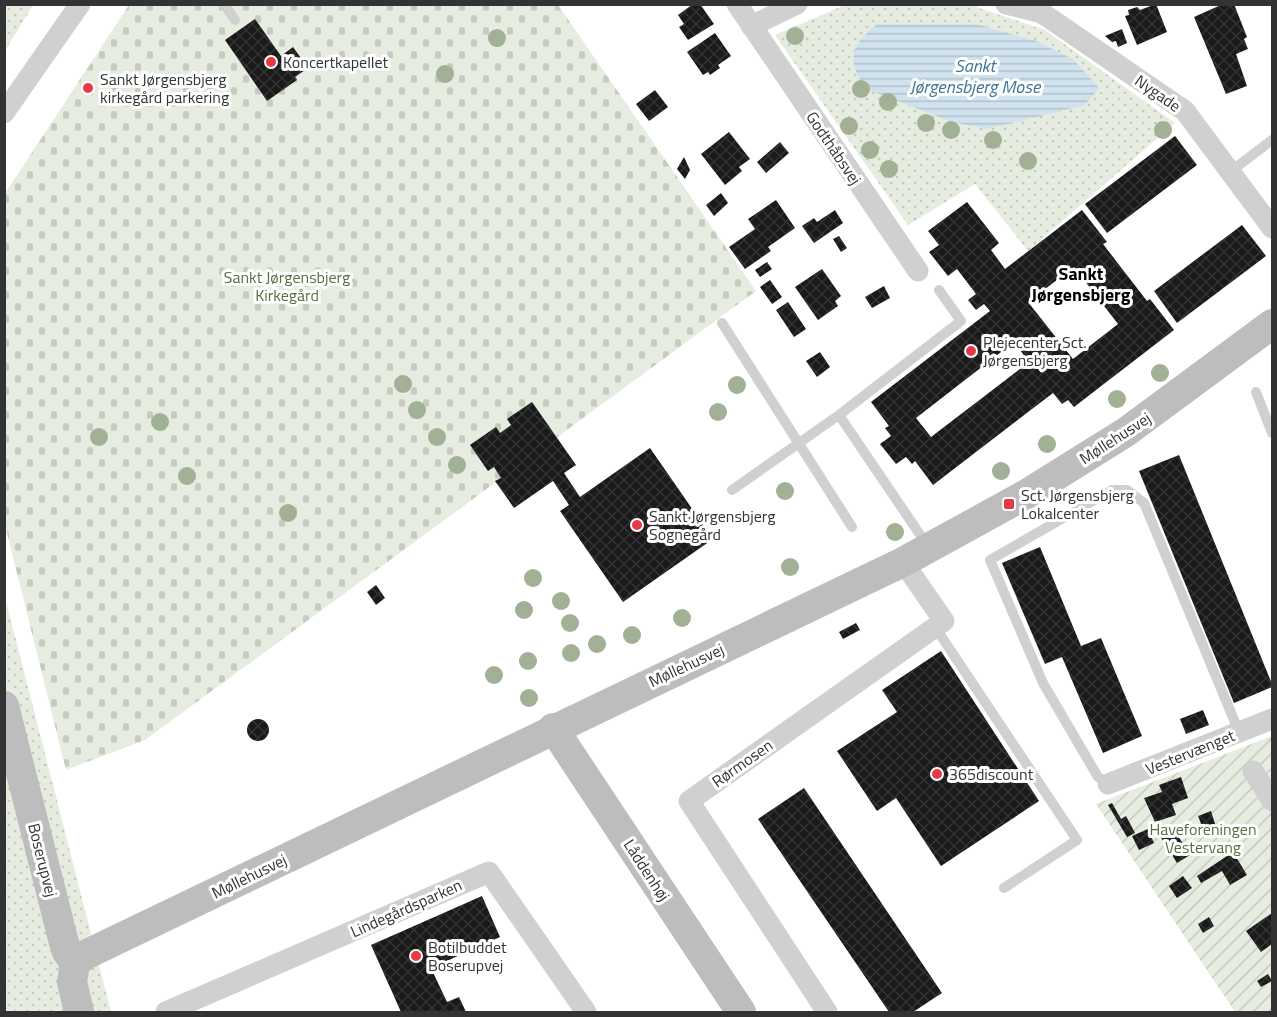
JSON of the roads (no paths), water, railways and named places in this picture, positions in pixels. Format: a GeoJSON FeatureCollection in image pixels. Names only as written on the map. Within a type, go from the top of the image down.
{"type":"FeatureCollection","features":[{"type":"Feature","properties":{"kind":"street"},"geometry":{"type":"LineString","coordinates":[[4,113],[80,4]]}},
{"type":"Feature","properties":{"kind":"street","name":"Godthåbsvej"},"geometry":{"type":"LineString","coordinates":[[737,4],[918,271]]}},
{"type":"Feature","properties":{"kind":"street"},"geometry":{"type":"LineString","coordinates":[[752,26],[797,4]]}},
{"type":"Feature","properties":{"kind":"street","name":"Nygade"},"geometry":{"type":"LineString","coordinates":[[1006,4],[1042,13],[1185,111],[1272,228]]}},
{"type":"Feature","properties":{"kind":"street"},"geometry":{"type":"LineString","coordinates":[[1042,13],[1062,4]]}},
{"type":"Feature","properties":{"kind":"street","name":"Møllehusvej"},"geometry":{"type":"LineString","coordinates":[[75,963],[85,955],[553,728],[903,562],[1025,495],[1126,432],[1272,324]]}},
{"type":"Feature","properties":{"kind":"street"},"geometry":{"type":"LineString","coordinates":[[903,562],[944,621],[935,627]]}},
{"type":"Feature","properties":{"kind":"street","name":"Rørmosen"},"geometry":{"type":"LineString","coordinates":[[827,1012],[689,801],[935,627]]}},
{"type":"Feature","properties":{"kind":"street","name":"Boserupvej"},"geometry":{"type":"LineString","coordinates":[[4,706],[63,939],[67,952],[75,963],[72,982],[80,1012]]}},
{"type":"Feature","properties":{"kind":"street","name":"Vestervænget"},"geometry":{"type":"LineString","coordinates":[[1108,784],[1272,719]]}},
{"type":"Feature","properties":{"kind":"street","name":"Låddenhøj"},"geometry":{"type":"LineString","coordinates":[[553,728],[741,1012]]}},
{"type":"Feature","properties":{"kind":"street"},"geometry":{"type":"LineString","coordinates":[[1253,771],[1272,801]]}},
{"type":"Feature","properties":{"kind":"street","name":"Lindegårdsparken"},"geometry":{"type":"LineString","coordinates":[[166,1012],[489,872],[586,1012]]}},
{"type":"Feature","properties":{"kind":"lane"},"geometry":{"type":"LineString","coordinates":[[224,4],[235,20]]}},
{"type":"Feature","properties":{"kind":"lane"},"geometry":{"type":"LineString","coordinates":[[1230,172],[1272,140]]}},
{"type":"Feature","properties":{"kind":"lane"},"geometry":{"type":"LineString","coordinates":[[732,490],[839,415],[961,321],[939,290]]}},
{"type":"Feature","properties":{"kind":"lane"},"geometry":{"type":"LineString","coordinates":[[722,323],[852,527]]}},
{"type":"Feature","properties":{"kind":"lane"},"geometry":{"type":"LineString","coordinates":[[1256,392],[1272,433]]}},
{"type":"Feature","properties":{"kind":"lane"},"geometry":{"type":"LineString","coordinates":[[839,415],[929,548]]}},
{"type":"Feature","properties":{"kind":"lane"},"geometry":{"type":"LineString","coordinates":[[1108,784],[1098,777],[1043,683],[990,561],[1112,490],[1127,490],[1144,503],[1239,732]]}},
{"type":"Feature","properties":{"kind":"lane"},"geometry":{"type":"LineString","coordinates":[[935,627],[1077,840],[1004,888]]}},
{"type":"Feature","properties":{"kind":"water","name":"Sankt Jørgensbjerg Mose"},"geometry":{"type":"Polygon","coordinates":[[[877,24],[976,24],[1036,41],[1073,59],[1099,88],[1085,105],[987,129],[952,122],[864,88],[855,68],[854,53],[861,39],[877,24]]]}},
{"type":"Feature","properties":{"kind":"place","name":"Koncertkapellet"},"geometry":{"type":"Point","coordinates":[271,62]}},
{"type":"Feature","properties":{"kind":"place","name":"Sankt Jørgensbjerg kirkegård parkering"},"geometry":{"type":"Point","coordinates":[88,88]}},
{"type":"Feature","properties":{"kind":"place","name":"Plejecenter Sct. Jørgensbjerg"},"geometry":{"type":"Point","coordinates":[971,351]}},
{"type":"Feature","properties":{"kind":"place","name":"Sct. Jørgensbjerg Lokalcenter"},"geometry":{"type":"Point","coordinates":[1009,504]}},
{"type":"Feature","properties":{"kind":"place","name":"Sankt Jørgensbjerg Sognegård"},"geometry":{"type":"Point","coordinates":[637,525]}},
{"type":"Feature","properties":{"kind":"place","name":"365discount"},"geometry":{"type":"Point","coordinates":[937,774]}},
{"type":"Feature","properties":{"kind":"place","name":"Botilbuddet Boserupvej"},"geometry":{"type":"Point","coordinates":[416,956]}},
{"type":"Feature","properties":{"kind":"district","name":"Sankt Jørgensbjerg"},"geometry":{"type":"Point","coordinates":[1081,283]}},
{"type":"Feature","properties":{"kind":"park label","name":"Sankt Jørgensbjerg Kirkegård"},"geometry":{"type":"Point","coordinates":[287,286]}},
{"type":"Feature","properties":{"kind":"park label","name":"Haveforeningen Vestervang"},"geometry":{"type":"Point","coordinates":[1203,838]}}]}
